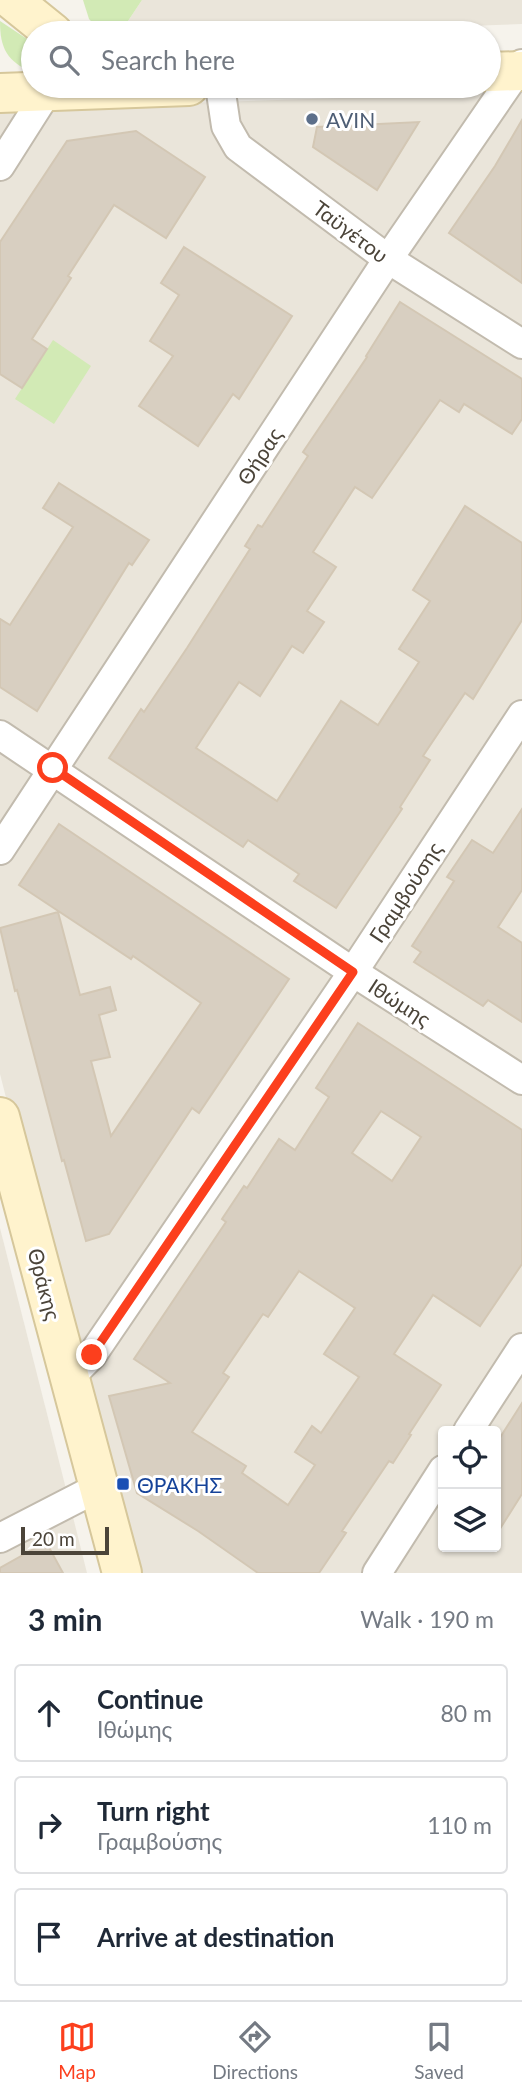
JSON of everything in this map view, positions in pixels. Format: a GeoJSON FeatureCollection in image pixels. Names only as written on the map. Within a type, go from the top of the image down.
{"type":"FeatureCollection","features":[{"type":"Feature","properties":{"kind":"street"},"geometry":{"type":"LineString","coordinates":[[12,0],[38,21]]}},
{"type":"Feature","properties":{"kind":"street"},"geometry":{"type":"LineString","coordinates":[[49,0],[55,21]]}},
{"type":"Feature","properties":{"kind":"street","name":"Θήρας"},"geometry":{"type":"LineString","coordinates":[[501,87],[513,69]]}},
{"type":"Feature","properties":{"kind":"street"},"geometry":{"type":"LineString","coordinates":[[3,89],[21,90]]}},
{"type":"Feature","properties":{"kind":"street"},"geometry":{"type":"LineString","coordinates":[[0,166],[43,98]]}},
{"type":"Feature","properties":{"kind":"street","name":"Ταϋγέτου"},"geometry":{"type":"LineString","coordinates":[[222,98],[226,126],[238,146],[388,259],[522,344]]}},
{"type":"Feature","properties":{"kind":"street","name":"Θήρας"},"geometry":{"type":"LineString","coordinates":[[0,850],[494,98]]}},
{"type":"Feature","properties":{"kind":"street","name":"Γραμβούσης"},"geometry":{"type":"LineString","coordinates":[[69,1377],[92,1355],[353,972],[522,715]]}},
{"type":"Feature","properties":{"kind":"street","name":"Ιθώμης"},"geometry":{"type":"LineString","coordinates":[[0,734],[353,972],[522,1080]]}},
{"type":"Feature","properties":{"kind":"street","name":"Θράκης"},"geometry":{"type":"LineString","coordinates":[[3,1142],[124,1570]]}},
{"type":"Feature","properties":{"kind":"street"},"geometry":{"type":"LineString","coordinates":[[471,1426],[522,1348]]}},
{"type":"Feature","properties":{"kind":"street"},"geometry":{"type":"LineString","coordinates":[[377,1573],[438,1478]]}},
{"type":"Feature","properties":{"kind":"street"},"geometry":{"type":"LineString","coordinates":[[0,1538],[99,1487]]}},
{"type":"Feature","properties":{"kind":"shaded area"},"geometry":{"type":"Polygon","coordinates":[[[142,0],[522,0],[522,24],[501,25],[501,21],[128,21],[142,0]]]}},
{"type":"Feature","properties":{"kind":"shaded area"},"geometry":{"type":"Polygon","coordinates":[[[522,92],[522,1573],[127,1573],[0,1074],[0,109],[338,98],[501,98],[501,93],[522,92]]]}},
{"type":"Feature","properties":{"kind":"shaded area"},"geometry":{"type":"Polygon","coordinates":[[[0,1228],[63,1477],[87,1573],[0,1573],[0,1228]]]}},
{"type":"Feature","properties":{"kind":"green space"},"geometry":{"type":"Polygon","coordinates":[[[83,0],[142,0],[128,21],[89,19],[83,0]]]}},
{"type":"Feature","properties":{"kind":"green space"},"geometry":{"type":"Polygon","coordinates":[[[0,21],[21,35],[21,66],[11,59],[2,39],[0,21]]]}},
{"type":"Feature","properties":{"kind":"green space"},"geometry":{"type":"Polygon","coordinates":[[[53,340],[91,366],[54,424],[15,399],[53,340]]]}},
{"type":"Feature","properties":{"kind":"building"},"geometry":{"type":"Polygon","coordinates":[[[522,120],[522,283],[449,233],[495,166],[522,120]]]}},
{"type":"Feature","properties":{"kind":"building"},"geometry":{"type":"Polygon","coordinates":[[[419,122],[377,190],[313,147],[317,127],[419,122]]]}},
{"type":"Feature","properties":{"kind":"building"},"geometry":{"type":"Polygon","coordinates":[[[136,131],[205,177],[166,238],[114,205],[68,276],[71,278],[32,339],[47,349],[22,388],[0,374],[0,242],[67,141],[136,131]]]}},
{"type":"Feature","properties":{"kind":"building"},"geometry":{"type":"Polygon","coordinates":[[[184,247],[292,316],[239,399],[233,394],[198,446],[139,406],[173,356],[150,341],[179,295],[161,283],[184,247]]]}},
{"type":"Feature","properties":{"kind":"building"},"geometry":{"type":"Polygon","coordinates":[[[400,302],[522,379],[522,419],[512,434],[464,404],[459,412],[440,400],[372,498],[355,487],[313,552],[336,567],[307,611],[324,622],[303,653],[292,646],[260,696],[239,682],[196,748],[277,801],[341,701],[378,725],[419,662],[399,649],[430,601],[413,590],[465,506],[522,543],[522,620],[473,699],[465,693],[423,756],[430,760],[400,807],[402,809],[336,908],[294,881],[299,874],[248,840],[243,847],[109,758],[141,709],[144,712],[187,648],[250,549],[245,546],[258,525],[262,527],[308,456],[303,452],[367,357],[400,302]]]}},
{"type":"Feature","properties":{"kind":"building"},"geometry":{"type":"Polygon","coordinates":[[[59,483],[149,540],[132,565],[129,563],[37,711],[0,687],[0,619],[10,625],[73,527],[43,508],[59,483]]]}},
{"type":"Feature","properties":{"kind":"building"},"geometry":{"type":"Polygon","coordinates":[[[522,809],[522,890],[498,927],[522,943],[522,1022],[488,1000],[483,1006],[414,962],[421,952],[412,946],[454,881],[447,877],[472,840],[493,853],[522,809]]]}},
{"type":"Feature","properties":{"kind":"building"},"geometry":{"type":"Polygon","coordinates":[[[59,824],[289,979],[199,1113],[192,1108],[109,1234],[86,1241],[17,990],[15,991],[0,928],[58,912],[80,995],[110,987],[116,1010],[99,1015],[110,1057],[91,1061],[111,1136],[201,1003],[133,956],[131,959],[19,885],[59,824]]]}},
{"type":"Feature","properties":{"kind":"building"},"geometry":{"type":"Polygon","coordinates":[[[358,1023],[522,1130],[522,1264],[480,1326],[433,1295],[394,1354],[441,1385],[409,1434],[411,1435],[393,1463],[389,1461],[342,1531],[346,1533],[319,1573],[258,1573],[137,1493],[109,1396],[170,1383],[134,1359],[226,1222],[222,1219],[244,1186],[247,1188],[279,1139],[295,1150],[329,1097],[316,1088],[358,1023]],[[381,1111],[352,1153],[392,1181],[421,1137],[381,1111]],[[299,1271],[268,1317],[263,1314],[223,1373],[229,1377],[192,1432],[246,1466],[242,1473],[288,1505],[315,1465],[295,1452],[312,1426],[321,1433],[359,1377],[324,1354],[355,1308],[299,1271]]]}},
{"type":"Feature","properties":{"kind":"building"},"geometry":{"type":"Polygon","coordinates":[[[522,1403],[522,1494],[501,1527],[501,1489],[501,1436],[522,1403]]]}},
{"type":"Feature","properties":{"kind":"building"},"geometry":{"type":"Polygon","coordinates":[[[46,1542],[63,1573],[0,1573],[0,1568],[46,1542]]]}},
{"type":"Feature","properties":{"kind":"place","name":"AVIN"},"geometry":{"type":"Point","coordinates":[312,119]}},
{"type":"Feature","properties":{"kind":"place","name":"ΘΡΑΚΗΣ"},"geometry":{"type":"Point","coordinates":[123,1484]}},
{"type":"Feature","properties":{"kind":"route"},"geometry":{"type":"LineString","coordinates":[[53,768],[353,972],[92,1355]]}}]}
